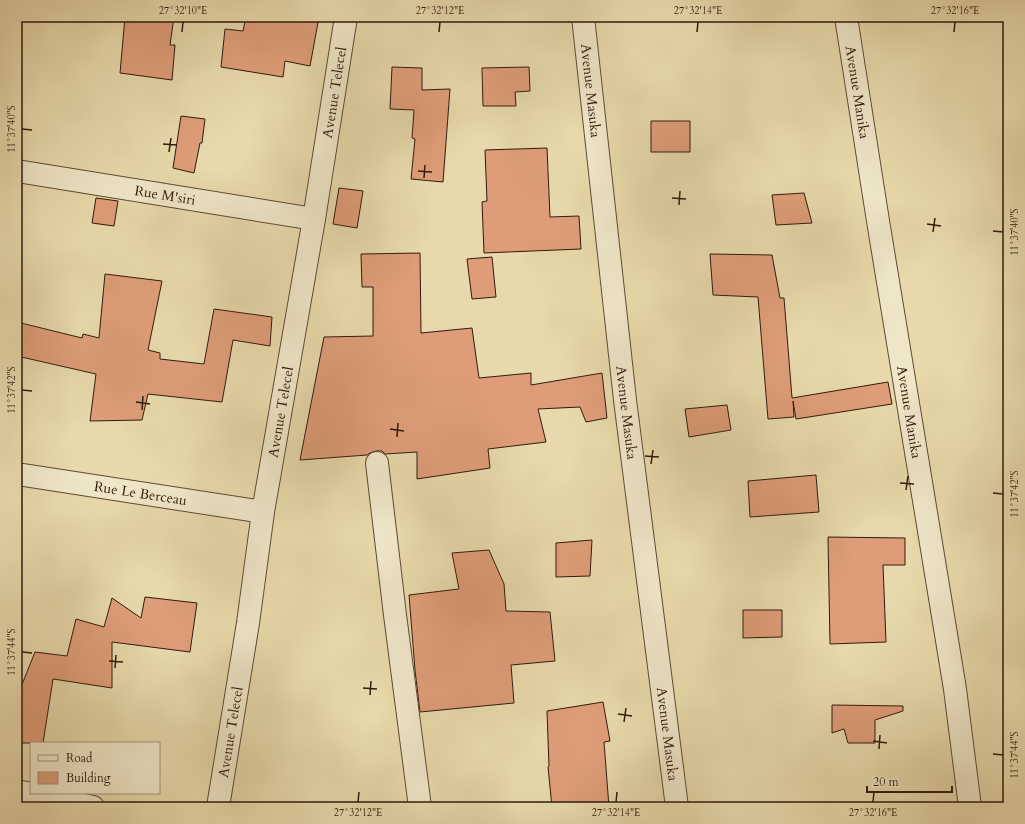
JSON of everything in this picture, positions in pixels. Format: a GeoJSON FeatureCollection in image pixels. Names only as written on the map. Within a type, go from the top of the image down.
{"type":"FeatureCollection","features":[{"type":"Feature","properties":{"kind":"street","name":"Avenue Telecel"},"geometry":{"type":"LineString","coordinates":[[218,807],[248,623],[263,512],[314,219],[346,17]]}},
{"type":"Feature","properties":{"kind":"street","name":"Avenue Masuka"},"geometry":{"type":"LineString","coordinates":[[583,17],[625,400],[677,807]]}},
{"type":"Feature","properties":{"kind":"street","name":"Avenue Manika"},"geometry":{"type":"LineString","coordinates":[[846,17],[955,689],[970,807]]}},
{"type":"Feature","properties":{"kind":"street","name":"Rue M'siri"},"geometry":{"type":"LineString","coordinates":[[17,171],[314,219]]}},
{"type":"Feature","properties":{"kind":"street"},"geometry":{"type":"LineString","coordinates":[[377,463],[420,807]]}},
{"type":"Feature","properties":{"kind":"street","name":"Rue Le Berceau"},"geometry":{"type":"LineString","coordinates":[[17,474],[263,512]]}},
{"type":"Feature","properties":{"kind":"street"},"geometry":{"type":"LineString","coordinates":[[17,791],[30,794]]}},
{"type":"Feature","properties":{"kind":"street"},"geometry":{"type":"LineString","coordinates":[[31,794],[93,807]]}},
{"type":"Feature","properties":{"kind":"building"},"geometry":{"type":"Polygon","coordinates":[[[125,17],[174,17],[170,45],[175,45],[172,80],[120,73],[125,17]]]}},
{"type":"Feature","properties":{"kind":"building"},"geometry":{"type":"Polygon","coordinates":[[[246,17],[319,17],[310,66],[285,61],[283,77],[221,67],[225,29],[243,31],[246,17]]]}},
{"type":"Feature","properties":{"kind":"building"},"geometry":{"type":"Polygon","coordinates":[[[392,67],[422,68],[422,90],[450,89],[443,182],[411,179],[415,139],[412,138],[414,110],[390,109],[392,67]]]}},
{"type":"Feature","properties":{"kind":"building"},"geometry":{"type":"Polygon","coordinates":[[[529,67],[530,91],[515,92],[516,106],[483,106],[482,68],[529,67]]]}},
{"type":"Feature","properties":{"kind":"building"},"geometry":{"type":"Polygon","coordinates":[[[181,116],[205,119],[202,143],[200,143],[194,173],[173,168],[181,116]]]}},
{"type":"Feature","properties":{"kind":"building"},"geometry":{"type":"Polygon","coordinates":[[[651,121],[690,121],[690,152],[651,152],[651,121]]]}},
{"type":"Feature","properties":{"kind":"building"},"geometry":{"type":"Polygon","coordinates":[[[547,148],[550,217],[579,216],[581,249],[484,253],[482,202],[487,201],[485,150],[547,148]]]}},
{"type":"Feature","properties":{"kind":"building"},"geometry":{"type":"Polygon","coordinates":[[[339,188],[363,191],[357,228],[333,224],[339,188]]]}},
{"type":"Feature","properties":{"kind":"building"},"geometry":{"type":"Polygon","coordinates":[[[804,193],[812,223],[776,225],[772,195],[804,193]]]}},
{"type":"Feature","properties":{"kind":"building"},"geometry":{"type":"Polygon","coordinates":[[[96,198],[118,201],[114,226],[92,223],[96,198]]]}},
{"type":"Feature","properties":{"kind":"building"},"geometry":{"type":"Polygon","coordinates":[[[420,253],[421,333],[472,328],[479,378],[531,373],[531,385],[602,373],[607,418],[586,422],[580,407],[538,409],[546,442],[488,449],[490,468],[417,479],[417,452],[385,454],[382,451],[376,451],[367,455],[300,460],[324,337],[373,336],[373,287],[362,287],[361,254],[420,253]]]}},
{"type":"Feature","properties":{"kind":"building"},"geometry":{"type":"Polygon","coordinates":[[[710,254],[772,255],[780,298],[784,298],[792,398],[888,382],[892,404],[796,419],[793,401],[794,417],[768,419],[758,297],[713,295],[710,254]]]}},
{"type":"Feature","properties":{"kind":"building"},"geometry":{"type":"Polygon","coordinates":[[[492,257],[496,297],[472,299],[467,259],[492,257]]]}},
{"type":"Feature","properties":{"kind":"building"},"geometry":{"type":"Polygon","coordinates":[[[105,274],[162,281],[148,350],[160,353],[160,359],[204,364],[214,309],[272,317],[270,346],[233,340],[222,402],[148,394],[142,420],[90,421],[96,374],[17,356],[17,322],[82,338],[83,334],[99,338],[105,274]]]}},
{"type":"Feature","properties":{"kind":"building"},"geometry":{"type":"Polygon","coordinates":[[[727,405],[731,430],[689,437],[685,409],[727,405]]]}},
{"type":"Feature","properties":{"kind":"building"},"geometry":{"type":"Polygon","coordinates":[[[816,475],[819,512],[750,517],[748,481],[816,475]]]}},
{"type":"Feature","properties":{"kind":"building"},"geometry":{"type":"Polygon","coordinates":[[[828,537],[905,538],[905,565],[883,565],[886,642],[830,644],[828,537]]]}},
{"type":"Feature","properties":{"kind":"building"},"geometry":{"type":"Polygon","coordinates":[[[592,540],[590,576],[556,577],[556,543],[592,540]]]}},
{"type":"Feature","properties":{"kind":"building"},"geometry":{"type":"Polygon","coordinates":[[[489,550],[504,584],[506,611],[550,612],[555,661],[511,665],[514,703],[420,712],[409,595],[459,589],[452,553],[489,550]]]}},
{"type":"Feature","properties":{"kind":"building"},"geometry":{"type":"Polygon","coordinates":[[[145,597],[197,603],[190,652],[112,642],[112,688],[53,679],[43,742],[17,743],[17,688],[21,687],[35,652],[67,656],[76,619],[104,627],[112,598],[141,618],[145,597]]]}},
{"type":"Feature","properties":{"kind":"building"},"geometry":{"type":"Polygon","coordinates":[[[743,610],[782,610],[782,637],[743,638],[743,610]]]}},
{"type":"Feature","properties":{"kind":"building"},"geometry":{"type":"Polygon","coordinates":[[[603,702],[610,741],[604,742],[609,807],[552,807],[548,767],[547,711],[603,702]]]}},
{"type":"Feature","properties":{"kind":"building"},"geometry":{"type":"Polygon","coordinates":[[[832,705],[903,706],[903,711],[875,720],[875,743],[848,743],[844,729],[832,733],[832,705]]]}}]}
